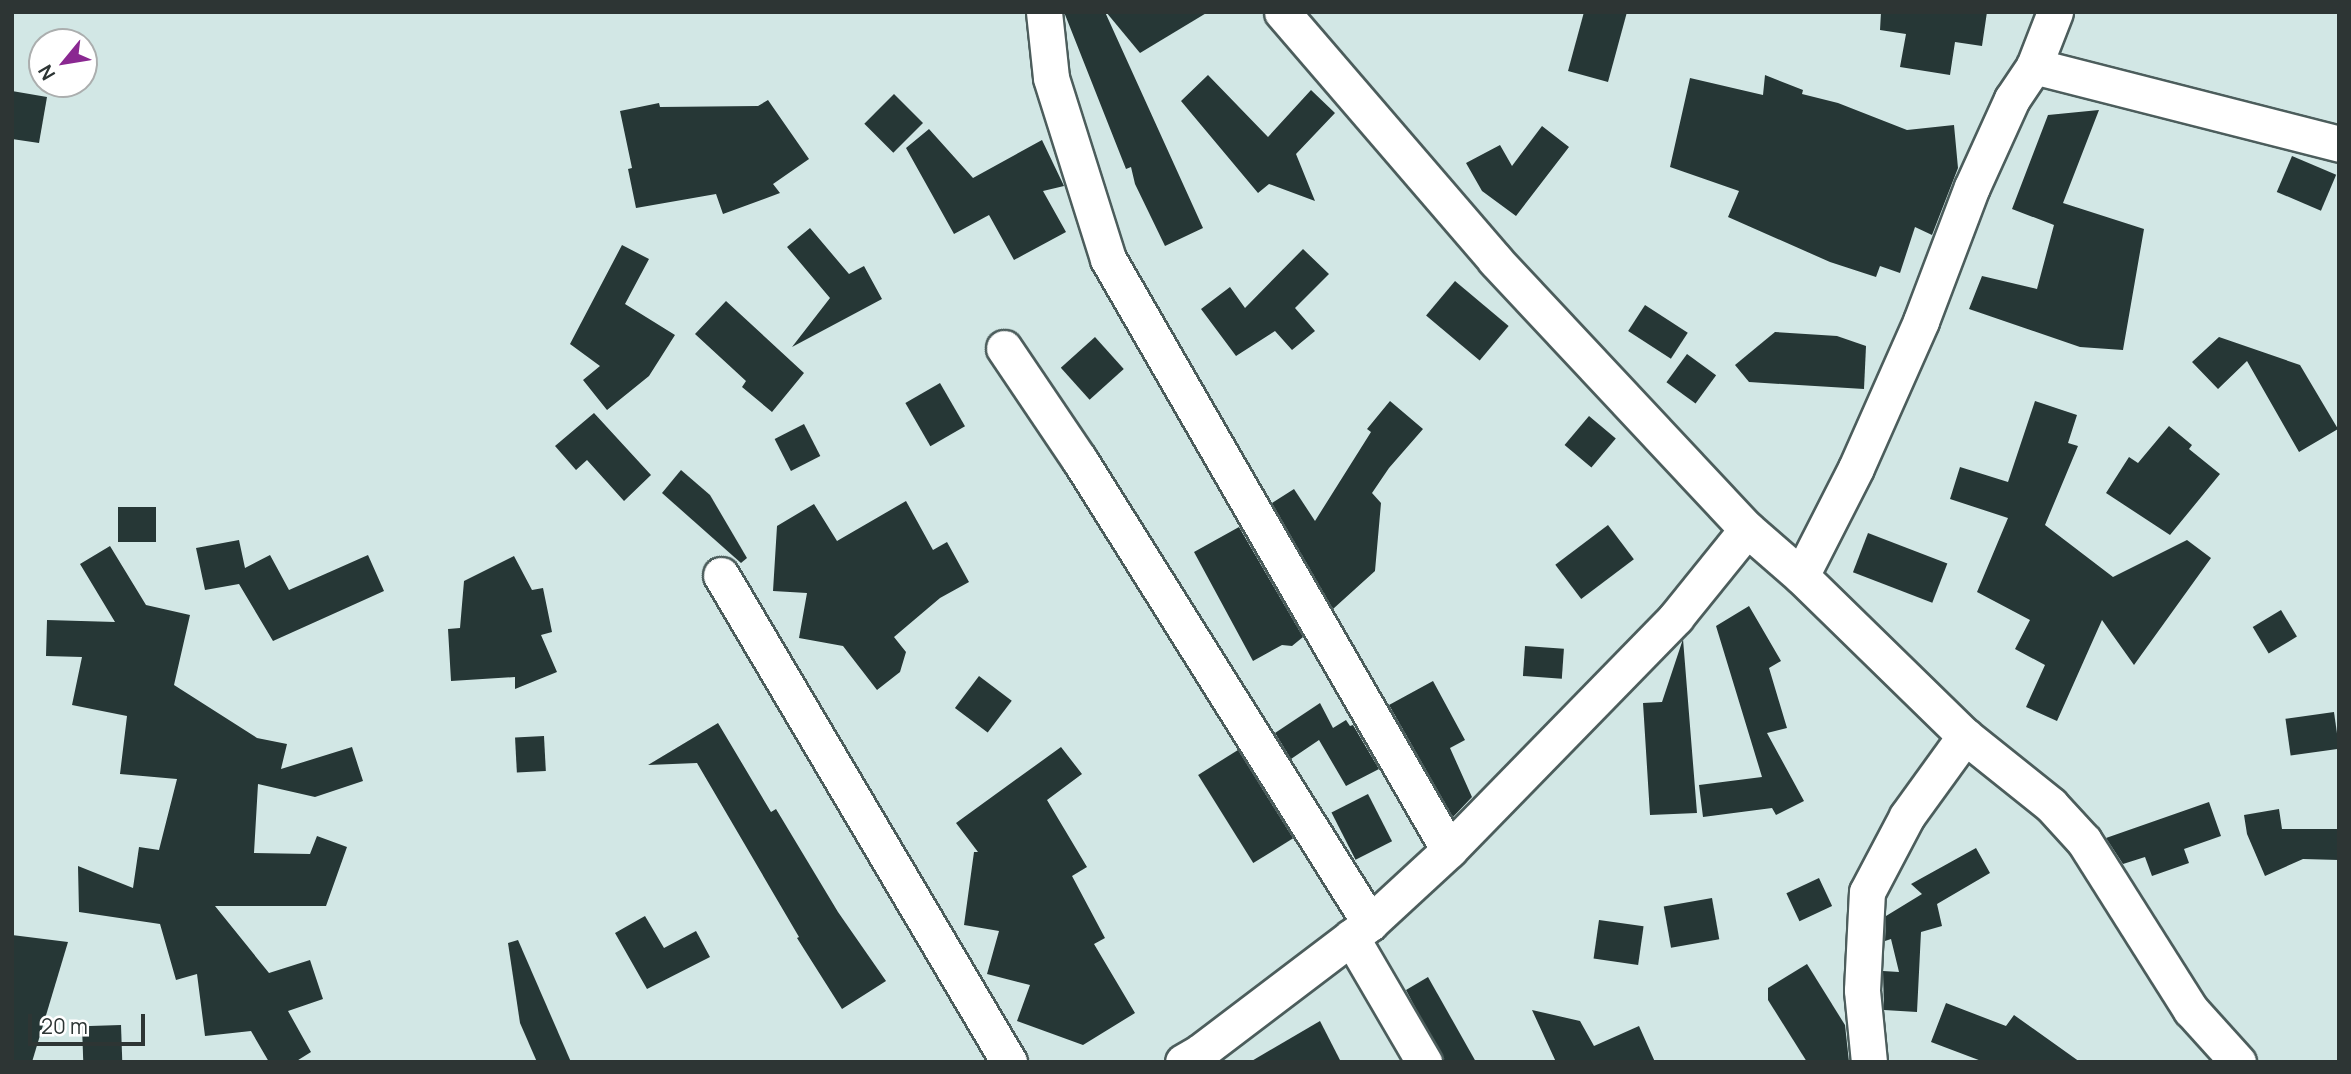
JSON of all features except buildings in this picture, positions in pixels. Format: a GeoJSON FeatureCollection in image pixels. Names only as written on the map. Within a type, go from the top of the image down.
{"type":"FeatureCollection","features":[{"type":"Feature","properties":{"kind":"street"},"geometry":{"type":"LineString","coordinates":[[1044,12],[1051,78],[1108,258],[1449,850]]}},
{"type":"Feature","properties":{"kind":"street"},"geometry":{"type":"LineString","coordinates":[[1282,12],[1495,260],[1746,529],[1801,576],[1965,736],[2051,805],[2084,841],[2190,1010],[2238,1062]]}},
{"type":"Feature","properties":{"kind":"street"},"geometry":{"type":"LineString","coordinates":[[1801,576],[1856,468],[1921,321],[1983,162],[2012,99],[2034,66],[2055,12]]}},
{"type":"Feature","properties":{"kind":"street"},"geometry":{"type":"LineString","coordinates":[[2034,66],[2339,144]]}},
{"type":"Feature","properties":{"kind":"street"},"geometry":{"type":"LineString","coordinates":[[1004,348],[1079,459],[1360,930],[1423,1062]]}},
{"type":"Feature","properties":{"kind":"street"},"geometry":{"type":"LineString","coordinates":[[1197,1059],[1360,930],[1449,850],[1676,617],[1746,529]]}},
{"type":"Feature","properties":{"kind":"street"},"geometry":{"type":"LineString","coordinates":[[721,575],[1009,1062]]}},
{"type":"Feature","properties":{"kind":"street"},"geometry":{"type":"LineString","coordinates":[[1869,1062],[1862,990],[1867,892],[1907,816],[1965,736]]}}]}
